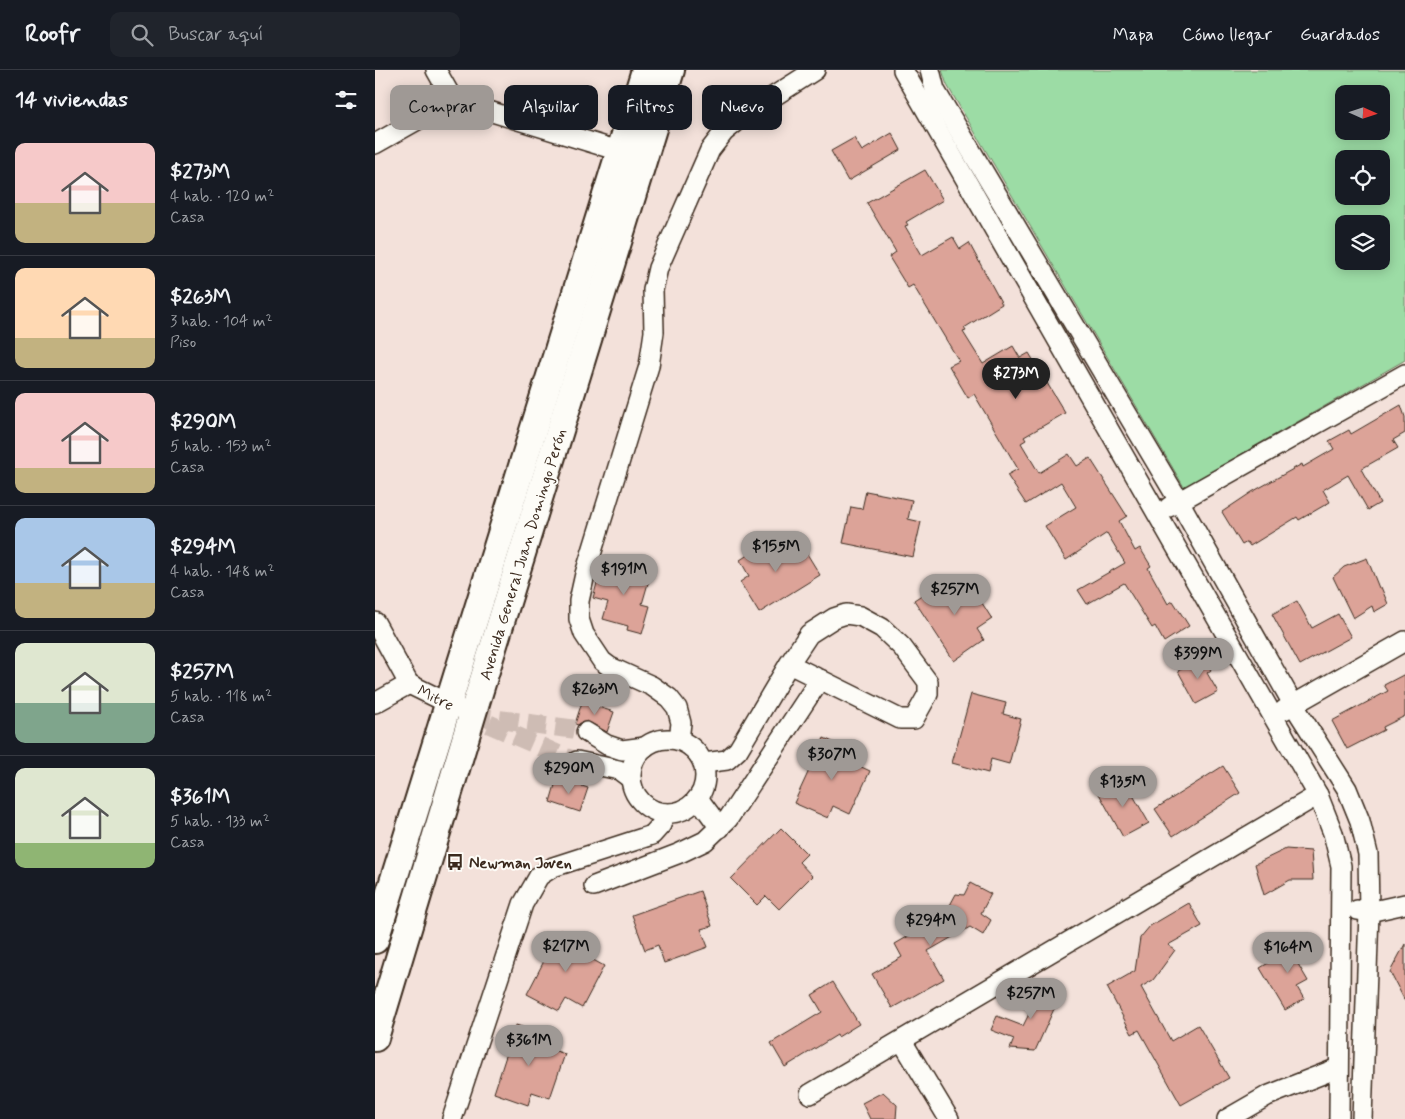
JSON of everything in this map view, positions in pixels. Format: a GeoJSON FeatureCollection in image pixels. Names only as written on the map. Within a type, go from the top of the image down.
{"type":"FeatureCollection","features":[{"type":"Feature","properties":{"kind":"main road","name":"Avenida General Juan Domingo Perón"},"geometry":{"type":"LineString","coordinates":[[375,940],[645,70]]}},
{"type":"Feature","properties":{"kind":"main road","name":"Avenida General Juan Domingo Perón"},"geometry":{"type":"LineString","coordinates":[[375,1038],[671,70]]}},
{"type":"Feature","properties":{"kind":"street"},"geometry":{"type":"LineString","coordinates":[[436,70],[444,85]]}},
{"type":"Feature","properties":{"kind":"street"},"geometry":{"type":"LineString","coordinates":[[679,740],[681,722],[677,708],[669,698],[652,686],[610,667],[602,661],[584,634],[579,619],[579,601],[585,574],[649,366],[653,332],[653,290],[657,268],[710,150],[724,132],[761,103],[815,70]]}},
{"type":"Feature","properties":{"kind":"street"},"geometry":{"type":"LineString","coordinates":[[903,70],[1318,795],[1333,833],[1341,866],[1339,1119]]}},
{"type":"Feature","properties":{"kind":"street"},"geometry":{"type":"LineString","coordinates":[[931,70],[935,90],[1179,501],[1293,704],[1347,790],[1360,821],[1368,854],[1369,912],[1362,1119]]}},
{"type":"Feature","properties":{"kind":"street"},"geometry":{"type":"LineString","coordinates":[[494,113],[619,151]]}},
{"type":"Feature","properties":{"kind":"street"},"geometry":{"type":"LineString","coordinates":[[375,144],[400,130]]}},
{"type":"Feature","properties":{"kind":"street"},"geometry":{"type":"LineString","coordinates":[[1157,514],[1405,374]]}},
{"type":"Feature","properties":{"kind":"street"},"geometry":{"type":"LineString","coordinates":[[703,763],[727,760],[738,750],[789,664],[809,634],[834,618],[846,614],[860,616],[882,628],[902,648],[928,682],[928,694],[914,719],[900,719],[789,664]]}},
{"type":"Feature","properties":{"kind":"street","name":"Mitre"},"geometry":{"type":"LineString","coordinates":[[375,622],[409,684],[448,702],[472,716]]}},
{"type":"Feature","properties":{"kind":"street"},"geometry":{"type":"LineString","coordinates":[[1273,716],[1405,642]]}},
{"type":"Feature","properties":{"kind":"street"},"geometry":{"type":"LineString","coordinates":[[594,886],[680,853],[705,841],[720,828],[820,679]]}},
{"type":"Feature","properties":{"kind":"street"},"geometry":{"type":"LineString","coordinates":[[375,703],[409,684]]}},
{"type":"Feature","properties":{"kind":"street"},"geometry":{"type":"LineString","coordinates":[[586,732],[607,745],[622,750],[645,747]]}},
{"type":"Feature","properties":{"kind":"street"},"geometry":{"type":"LineString","coordinates":[[667,738],[679,740],[689,745],[698,753],[706,775],[704,786],[699,798],[689,807],[677,812],[665,813],[652,810],[634,792],[631,779],[632,766],[637,756],[645,747],[655,741],[667,738]]}},
{"type":"Feature","properties":{"kind":"street"},"geometry":{"type":"LineString","coordinates":[[577,761],[619,770],[631,779]]}},
{"type":"Feature","properties":{"kind":"street"},"geometry":{"type":"LineString","coordinates":[[810,1094],[1318,795]]}},
{"type":"Feature","properties":{"kind":"street"},"geometry":{"type":"LineString","coordinates":[[699,798],[720,828]]}},
{"type":"Feature","properties":{"kind":"street"},"geometry":{"type":"LineString","coordinates":[[453,1119],[523,904],[539,876],[553,867],[652,835],[661,825],[665,813]]}},
{"type":"Feature","properties":{"kind":"street"},"geometry":{"type":"LineString","coordinates":[[1341,908],[1369,912],[1405,904]]}},
{"type":"Feature","properties":{"kind":"street"},"geometry":{"type":"LineString","coordinates":[[902,1041],[949,1119]]}},
{"type":"Feature","properties":{"kind":"street"},"geometry":{"type":"LineString","coordinates":[[1227,1119],[1267,1096],[1338,1068]]}},
{"type":"Feature","properties":{"kind":"green space"},"geometry":{"type":"Polygon","coordinates":[[[942,70],[1405,70],[1405,360],[1184,487],[947,85],[942,70]]]}},
{"type":"Feature","properties":{"kind":"building"},"geometry":{"type":"Polygon","coordinates":[[[892,133],[901,150],[848,181],[831,151],[854,138],[862,151],[892,133]]]}},
{"type":"Feature","properties":{"kind":"building"},"geometry":{"type":"Polygon","coordinates":[[[925,170],[943,200],[906,222],[908,225],[905,226],[922,255],[953,237],[960,249],[969,243],[1002,304],[964,328],[966,331],[963,332],[983,364],[1013,346],[1020,358],[1029,353],[1065,413],[1024,437],[1026,440],[1021,443],[1039,473],[1069,454],[1077,466],[1090,458],[1127,516],[1119,521],[1135,551],[1140,548],[1151,566],[1148,568],[1168,604],[1173,601],[1189,626],[1164,642],[1155,626],[1152,628],[1124,583],[1087,604],[1078,590],[1125,563],[1107,533],[1066,560],[1045,526],[1076,507],[1061,482],[1026,504],[1007,475],[1018,469],[974,394],[968,398],[949,366],[959,361],[913,285],[908,288],[889,257],[896,252],[867,203],[925,170]]]}},
{"type":"Feature","properties":{"kind":"building"},"geometry":{"type":"Polygon","coordinates":[[[1401,405],[1405,417],[1405,433],[1393,440],[1398,448],[1361,469],[1380,503],[1368,510],[1348,475],[1323,490],[1330,502],[1299,520],[1297,517],[1250,546],[1247,542],[1242,545],[1222,512],[1252,492],[1302,464],[1303,467],[1334,449],[1329,441],[1349,430],[1351,434],[1401,405]]]}},
{"type":"Feature","properties":{"kind":"building"},"geometry":{"type":"Polygon","coordinates":[[[866,491],[912,500],[908,519],[921,522],[913,557],[843,543],[851,507],[862,509],[866,491]]]}},
{"type":"Feature","properties":{"kind":"building"},"geometry":{"type":"Polygon","coordinates":[[[779,535],[789,551],[801,544],[820,575],[759,613],[740,582],[749,576],[740,560],[779,535]]]}},
{"type":"Feature","properties":{"kind":"building"},"geometry":{"type":"Polygon","coordinates":[[[1367,558],[1379,588],[1381,587],[1388,604],[1374,612],[1372,606],[1353,618],[1333,577],[1344,567],[1367,558]]]}},
{"type":"Feature","properties":{"kind":"building"},"geometry":{"type":"Polygon","coordinates":[[[612,563],[651,573],[642,604],[650,606],[642,634],[627,630],[628,626],[603,619],[608,602],[593,598],[601,568],[605,569],[612,563]]]}},
{"type":"Feature","properties":{"kind":"building"},"geometry":{"type":"Polygon","coordinates":[[[967,579],[992,619],[977,629],[984,640],[954,661],[914,600],[945,580],[951,590],[967,579]]]}},
{"type":"Feature","properties":{"kind":"building"},"geometry":{"type":"Polygon","coordinates":[[[1297,601],[1312,628],[1338,614],[1351,637],[1300,665],[1272,614],[1297,601]]]}},
{"type":"Feature","properties":{"kind":"building"},"geometry":{"type":"Polygon","coordinates":[[[1203,657],[1211,670],[1207,673],[1218,692],[1196,704],[1178,671],[1203,657]]]}},
{"type":"Feature","properties":{"kind":"building"},"geometry":{"type":"Polygon","coordinates":[[[1405,674],[1405,716],[1383,727],[1384,730],[1347,749],[1332,721],[1388,691],[1384,685],[1405,674]]]}},
{"type":"Feature","properties":{"kind":"building"},"geometry":{"type":"Polygon","coordinates":[[[971,694],[1006,703],[1003,714],[1021,719],[1009,764],[991,759],[988,773],[952,763],[971,694]]]}},
{"type":"Feature","properties":{"kind":"building"},"geometry":{"type":"Polygon","coordinates":[[[582,702],[614,712],[607,732],[587,721],[578,725],[575,724],[582,702]]]}},
{"type":"Feature","properties":{"kind":"building"},"geometry":{"type":"Polygon","coordinates":[[[824,738],[857,753],[853,763],[870,771],[850,814],[833,806],[828,818],[794,803],[824,738]]]}},
{"type":"Feature","properties":{"kind":"building"},"geometry":{"type":"Polygon","coordinates":[[[1223,766],[1240,793],[1173,836],[1155,809],[1223,766]]]}},
{"type":"Feature","properties":{"kind":"building"},"geometry":{"type":"Polygon","coordinates":[[[557,778],[588,788],[580,812],[550,802],[557,778]]]}},
{"type":"Feature","properties":{"kind":"building"},"geometry":{"type":"Polygon","coordinates":[[[1123,778],[1149,823],[1123,837],[1098,792],[1123,778]]]}},
{"type":"Feature","properties":{"kind":"building"},"geometry":{"type":"Polygon","coordinates":[[[781,828],[807,854],[799,862],[812,876],[779,909],[766,896],[757,905],[731,879],[781,828]]]}},
{"type":"Feature","properties":{"kind":"building"},"geometry":{"type":"Polygon","coordinates":[[[1286,849],[1311,851],[1313,880],[1290,880],[1264,895],[1255,864],[1286,849]]]}},
{"type":"Feature","properties":{"kind":"building"},"geometry":{"type":"Polygon","coordinates":[[[970,883],[991,894],[981,913],[991,920],[983,935],[970,927],[928,951],[944,979],[892,1008],[872,974],[902,957],[895,944],[926,926],[923,921],[949,907],[956,894],[964,895],[970,883]]]}},
{"type":"Feature","properties":{"kind":"building"},"geometry":{"type":"Polygon","coordinates":[[[700,891],[712,926],[701,929],[708,947],[664,963],[658,945],[645,950],[632,915],[700,891]]]}},
{"type":"Feature","properties":{"kind":"building"},"geometry":{"type":"Polygon","coordinates":[[[1189,903],[1202,926],[1168,945],[1175,950],[1153,980],[1141,987],[1171,1041],[1198,1025],[1229,1078],[1181,1105],[1139,1030],[1132,1034],[1107,987],[1135,971],[1140,938],[1150,926],[1189,903]]]}},
{"type":"Feature","properties":{"kind":"building"},"geometry":{"type":"Polygon","coordinates":[[[560,930],[593,947],[588,957],[604,966],[582,1008],[566,999],[559,1011],[527,994],[560,930]]]}},
{"type":"Feature","properties":{"kind":"building"},"geometry":{"type":"Polygon","coordinates":[[[1307,940],[1315,954],[1298,964],[1308,981],[1297,987],[1304,999],[1285,1010],[1260,968],[1307,940]]]}},
{"type":"Feature","properties":{"kind":"building"},"geometry":{"type":"Polygon","coordinates":[[[1405,944],[1405,1001],[1390,972],[1405,944]]]}},
{"type":"Feature","properties":{"kind":"building"},"geometry":{"type":"Polygon","coordinates":[[[1046,980],[1063,989],[1035,1051],[1010,1049],[1014,1039],[991,1030],[997,1016],[1023,1026],[1046,980]]]}},
{"type":"Feature","properties":{"kind":"building"},"geometry":{"type":"Polygon","coordinates":[[[833,982],[859,1024],[838,1037],[837,1035],[785,1067],[771,1043],[822,1012],[812,995],[833,982]]]}},
{"type":"Feature","properties":{"kind":"building"},"geometry":{"type":"Polygon","coordinates":[[[516,1025],[551,1037],[547,1048],[565,1054],[550,1098],[532,1092],[528,1105],[494,1093],[516,1025]]]}},
{"type":"Feature","properties":{"kind":"building"},"geometry":{"type":"Polygon","coordinates":[[[883,1092],[897,1105],[896,1119],[870,1119],[862,1103],[883,1092]]]}},
{"type":"Feature","properties":{"kind":"tunnel"},"geometry":{"type":"LineString","coordinates":[[472,716],[586,732]]}},
{"type":"Feature","properties":{"kind":"tunnel"},"geometry":{"type":"LineString","coordinates":[[489,724],[577,761]]}},
{"type":"Feature","properties":{"kind":"place","name":"Newman Joven"},"geometry":{"type":"Point","coordinates":[455,862]}}]}
